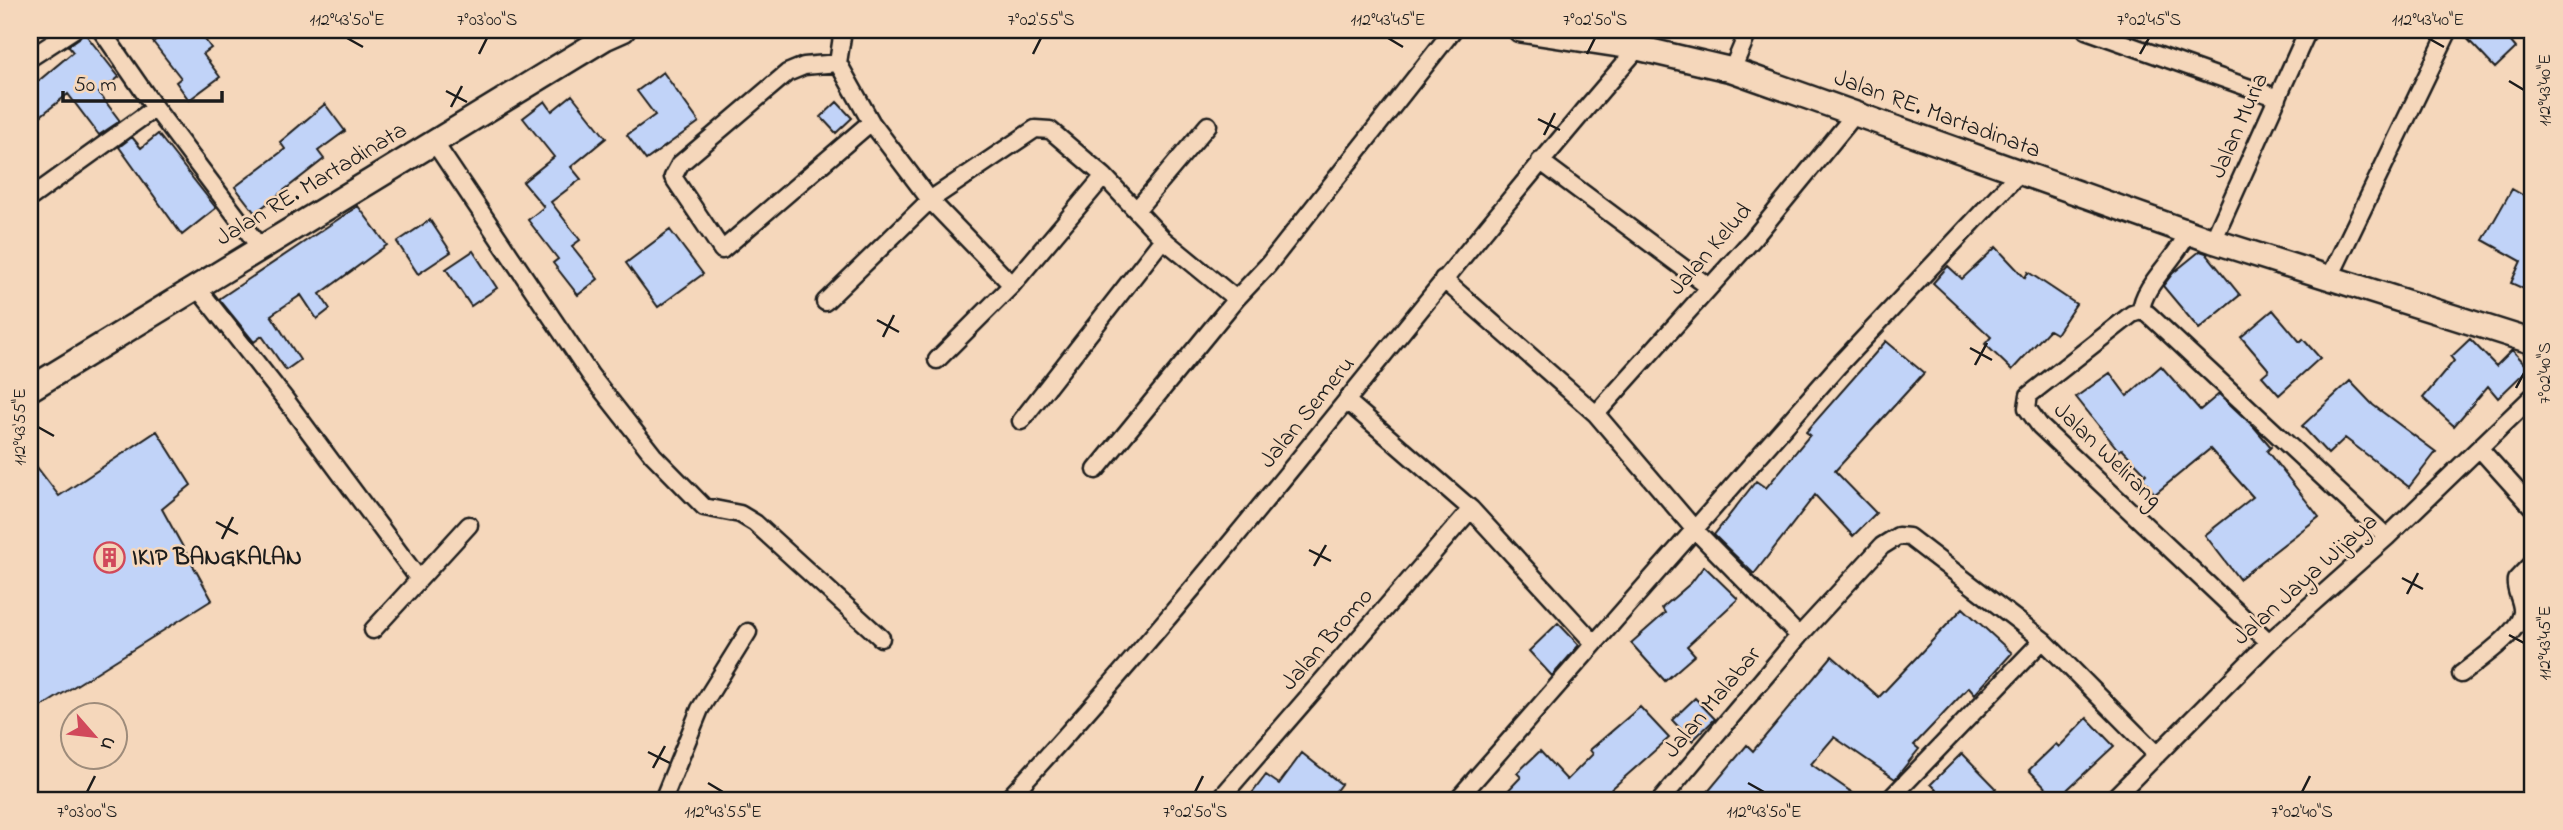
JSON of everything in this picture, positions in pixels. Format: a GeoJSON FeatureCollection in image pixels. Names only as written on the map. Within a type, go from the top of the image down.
{"type":"FeatureCollection","features":[{"type":"Feature","properties":{"kind":"main road","name":"Jalan RE. Martadinata"},"geometry":{"type":"LineString","coordinates":[[30,389],[196,286],[623,30]]}},
{"type":"Feature","properties":{"kind":"main road","name":"Jalan RE. Martadinata"},"geometry":{"type":"LineString","coordinates":[[1520,30],[1638,48],[1732,70],[2213,241],[2533,342]]}},
{"type":"Feature","properties":{"kind":"street"},"geometry":{"type":"LineString","coordinates":[[30,58],[73,30]]}},
{"type":"Feature","properties":{"kind":"street"},"geometry":{"type":"LineString","coordinates":[[101,30],[155,108],[261,249]]}},
{"type":"Feature","properties":{"kind":"street"},"geometry":{"type":"LineString","coordinates":[[844,30],[838,63],[871,122],[930,200],[1012,285]]}},
{"type":"Feature","properties":{"kind":"street"},"geometry":{"type":"LineString","coordinates":[[1096,470],[1236,299],[1268,265],[1453,30]]}},
{"type":"Feature","properties":{"kind":"street"},"geometry":{"type":"LineString","coordinates":[[1732,70],[1749,30]]}},
{"type":"Feature","properties":{"kind":"street"},"geometry":{"type":"LineString","coordinates":[[2086,30],[2277,98]]}},
{"type":"Feature","properties":{"kind":"street","name":"Jalan Muria"},"geometry":{"type":"LineString","coordinates":[[2213,241],[2308,30]]}},
{"type":"Feature","properties":{"kind":"street"},"geometry":{"type":"LineString","coordinates":[[2329,279],[2449,30]]}},
{"type":"Feature","properties":{"kind":"street","name":"Jalan Semeru"},"geometry":{"type":"LineString","coordinates":[[1007,800],[1110,689],[1348,402],[1443,279],[1540,161],[1638,48]]}},
{"type":"Feature","properties":{"kind":"street"},"geometry":{"type":"LineString","coordinates":[[838,63],[804,66],[787,73],[680,164],[673,177],[722,250],[871,122]]}},
{"type":"Feature","properties":{"kind":"street"},"geometry":{"type":"LineString","coordinates":[[30,198],[155,108]]}},
{"type":"Feature","properties":{"kind":"street","name":"Jalan Kelud"},"geometry":{"type":"LineString","coordinates":[[1595,414],[1709,288],[1856,113]]}},
{"type":"Feature","properties":{"kind":"street"},"geometry":{"type":"LineString","coordinates":[[1138,208],[1208,125]]}},
{"type":"Feature","properties":{"kind":"street"},"geometry":{"type":"LineString","coordinates":[[825,302],[930,200],[1040,128],[1050,130],[1104,176],[1138,208],[1163,239],[1236,299]]}},
{"type":"Feature","properties":{"kind":"street"},"geometry":{"type":"LineString","coordinates":[[434,142],[591,376],[653,455],[704,507],[740,514],[755,523],[881,638]]}},
{"type":"Feature","properties":{"kind":"street"},"geometry":{"type":"LineString","coordinates":[[1540,161],[1709,288]]}},
{"type":"Feature","properties":{"kind":"street"},"geometry":{"type":"LineString","coordinates":[[1457,800],[1838,366],[2019,173]]}},
{"type":"Feature","properties":{"kind":"street"},"geometry":{"type":"LineString","coordinates":[[937,359],[1012,285],[1104,176]]}},
{"type":"Feature","properties":{"kind":"street"},"geometry":{"type":"LineString","coordinates":[[2188,232],[2175,257],[2146,294],[2141,311],[2148,314],[2387,537]]}},
{"type":"Feature","properties":{"kind":"street"},"geometry":{"type":"LineString","coordinates":[[1021,421],[1163,239]]}},
{"type":"Feature","properties":{"kind":"street"},"geometry":{"type":"LineString","coordinates":[[1443,279],[1595,414],[1696,530],[1799,636]]}},
{"type":"Feature","properties":{"kind":"street"},"geometry":{"type":"LineString","coordinates":[[196,286],[285,399],[418,578]]}},
{"type":"Feature","properties":{"kind":"street","name":"Jalan Welirang"},"geometry":{"type":"LineString","coordinates":[[2141,311],[2029,395],[2027,408],[2040,426],[2269,642]]}},
{"type":"Feature","properties":{"kind":"street","name":"Jalan Jaya Wijaya"},"geometry":{"type":"LineString","coordinates":[[2112,800],[2269,642],[2387,537],[2533,396]]}},
{"type":"Feature","properties":{"kind":"street"},"geometry":{"type":"LineString","coordinates":[[1348,402],[1471,509],[1594,643]]}},
{"type":"Feature","properties":{"kind":"street"},"geometry":{"type":"LineString","coordinates":[[2480,449],[2533,508]]}},
{"type":"Feature","properties":{"kind":"street","name":"Jalan Bromo"},"geometry":{"type":"LineString","coordinates":[[1219,800],[1471,509]]}},
{"type":"Feature","properties":{"kind":"street"},"geometry":{"type":"LineString","coordinates":[[373,630],[469,525]]}},
{"type":"Feature","properties":{"kind":"street","name":"Jalan Malabar"},"geometry":{"type":"LineString","coordinates":[[1661,800],[1799,636],[1882,546],[1904,536],[1922,545],[2043,640]]}},
{"type":"Feature","properties":{"kind":"street"},"geometry":{"type":"LineString","coordinates":[[2461,674],[2493,650],[2519,620],[2522,608],[2516,580],[2533,562]]}},
{"type":"Feature","properties":{"kind":"street"},"geometry":{"type":"LineString","coordinates":[[663,800],[700,709],[748,632]]}},
{"type":"Feature","properties":{"kind":"street"},"geometry":{"type":"LineString","coordinates":[[1889,800],[2043,640],[2157,755]]}},
{"type":"Feature","properties":{"kind":"street"},"geometry":{"type":"LineString","coordinates":[[2530,800],[2533,796]]}},
{"type":"Feature","properties":{"kind":"building"},"geometry":{"type":"Polygon","coordinates":[[[168,30],[198,30],[211,48],[203,54],[220,77],[189,100],[176,82],[181,78],[153,42],[168,30]]]}},
{"type":"Feature","properties":{"kind":"building"},"geometry":{"type":"Polygon","coordinates":[[[2459,30],[2521,30],[2510,41],[2516,48],[2495,68],[2459,30]]]}},
{"type":"Feature","properties":{"kind":"building"},"geometry":{"type":"Polygon","coordinates":[[[83,31],[119,77],[99,93],[120,121],[99,135],[68,94],[38,118],[30,107],[30,88],[73,52],[68,46],[79,38],[83,31]]]}},
{"type":"Feature","properties":{"kind":"building"},"geometry":{"type":"Polygon","coordinates":[[[663,72],[699,122],[646,160],[627,135],[655,115],[637,91],[663,72]]]}},
{"type":"Feature","properties":{"kind":"building"},"geometry":{"type":"Polygon","coordinates":[[[572,95],[606,138],[571,167],[581,179],[551,202],[580,240],[572,246],[598,279],[578,295],[553,263],[558,259],[528,220],[544,207],[523,182],[554,157],[523,118],[545,101],[552,111],[572,95]]]}},
{"type":"Feature","properties":{"kind":"building"},"geometry":{"type":"Polygon","coordinates":[[[837,102],[852,118],[836,133],[821,117],[837,102]]]}},
{"type":"Feature","properties":{"kind":"building"},"geometry":{"type":"Polygon","coordinates":[[[325,104],[345,131],[318,151],[324,159],[255,213],[235,187],[285,149],[280,142],[325,104]]]}},
{"type":"Feature","properties":{"kind":"building"},"geometry":{"type":"Polygon","coordinates":[[[158,134],[216,208],[182,235],[119,147],[132,137],[141,148],[158,134]]]}},
{"type":"Feature","properties":{"kind":"building"},"geometry":{"type":"Polygon","coordinates":[[[2512,189],[2533,201],[2533,293],[2511,283],[2521,261],[2483,240],[2512,189]]]}},
{"type":"Feature","properties":{"kind":"building"},"geometry":{"type":"Polygon","coordinates":[[[358,206],[387,245],[320,294],[330,309],[317,319],[301,295],[271,315],[300,360],[286,370],[262,336],[254,342],[219,299],[358,206]]]}},
{"type":"Feature","properties":{"kind":"building"},"geometry":{"type":"Polygon","coordinates":[[[430,220],[451,252],[418,274],[397,242],[430,220]]]}},
{"type":"Feature","properties":{"kind":"building"},"geometry":{"type":"Polygon","coordinates":[[[670,230],[703,274],[658,307],[626,263],[670,230]]]}},
{"type":"Feature","properties":{"kind":"building"},"geometry":{"type":"Polygon","coordinates":[[[1996,247],[2025,278],[2028,272],[2076,304],[2056,334],[2049,330],[2012,370],[1985,344],[1991,337],[1933,283],[1948,266],[1962,279],[1996,247]]]}},
{"type":"Feature","properties":{"kind":"building"},"geometry":{"type":"Polygon","coordinates":[[[473,251],[497,288],[471,306],[446,269],[473,251]]]}},
{"type":"Feature","properties":{"kind":"building"},"geometry":{"type":"Polygon","coordinates":[[[2200,251],[2206,253],[2240,295],[2199,329],[2163,286],[2173,273],[2200,251]]]}},
{"type":"Feature","properties":{"kind":"building"},"geometry":{"type":"Polygon","coordinates":[[[2273,310],[2300,342],[2303,339],[2320,358],[2279,395],[2262,376],[2269,370],[2241,337],[2273,310]]]}},
{"type":"Feature","properties":{"kind":"building"},"geometry":{"type":"Polygon","coordinates":[[[2470,339],[2496,366],[2512,350],[2529,368],[2498,398],[2488,386],[2454,426],[2423,398],[2454,361],[2451,357],[2470,339]]]}},
{"type":"Feature","properties":{"kind":"building"},"geometry":{"type":"Polygon","coordinates":[[[1886,341],[1924,373],[1835,471],[1876,513],[1853,536],[1815,495],[1754,574],[1714,535],[1756,481],[1766,488],[1810,435],[1806,432],[1886,341]]]}},
{"type":"Feature","properties":{"kind":"building"},"geometry":{"type":"Polygon","coordinates":[[[2161,366],[2200,410],[2219,394],[2254,427],[2271,447],[2267,451],[2319,517],[2239,579],[2205,535],[2253,497],[2210,449],[2155,494],[2142,478],[2146,474],[2122,449],[2119,451],[2076,397],[2110,373],[2127,396],[2161,366]]]}},
{"type":"Feature","properties":{"kind":"building"},"geometry":{"type":"Polygon","coordinates":[[[2350,381],[2373,405],[2436,452],[2409,487],[2345,438],[2328,454],[2302,426],[2350,381]]]}},
{"type":"Feature","properties":{"kind":"building","name":"IKIP BANGKALAN"},"geometry":{"type":"Polygon","coordinates":[[[157,431],[191,485],[162,509],[212,600],[30,714],[30,458],[59,496],[157,431]]]}},
{"type":"Feature","properties":{"kind":"building"},"geometry":{"type":"Polygon","coordinates":[[[1704,566],[1738,599],[1687,646],[1695,655],[1665,681],[1631,643],[1665,613],[1662,608],[1691,583],[1704,566]]]}},
{"type":"Feature","properties":{"kind":"building"},"geometry":{"type":"Polygon","coordinates":[[[1963,608],[2012,653],[1975,694],[1969,687],[1914,745],[1919,749],[1895,779],[1834,737],[1811,764],[1863,800],[1701,800],[1747,745],[1753,751],[1832,656],[1879,697],[1963,608]]]}},
{"type":"Feature","properties":{"kind":"building"},"geometry":{"type":"Polygon","coordinates":[[[1558,623],[1579,645],[1552,676],[1529,651],[1558,623]]]}},
{"type":"Feature","properties":{"kind":"building"},"geometry":{"type":"Polygon","coordinates":[[[1695,698],[1715,719],[1692,741],[1672,720],[1695,698]]]}},
{"type":"Feature","properties":{"kind":"building"},"geometry":{"type":"Polygon","coordinates":[[[1640,707],[1669,738],[1599,800],[1499,800],[1521,777],[1517,773],[1540,751],[1567,780],[1593,754],[1590,750],[1640,707]]]}},
{"type":"Feature","properties":{"kind":"building"},"geometry":{"type":"Polygon","coordinates":[[[2087,718],[2114,746],[2057,799],[2029,770],[2056,744],[2059,747],[2087,718]]]}},
{"type":"Feature","properties":{"kind":"building"},"geometry":{"type":"Polygon","coordinates":[[[1302,753],[1341,784],[1329,800],[1247,800],[1266,775],[1279,784],[1302,753]]]}},
{"type":"Feature","properties":{"kind":"building"},"geometry":{"type":"Polygon","coordinates":[[[1962,753],[1996,788],[1983,800],[1947,800],[1931,784],[1962,753]]]}},
{"type":"Feature","properties":{"kind":"place","name":"IKIP BANGKALAN"},"geometry":{"type":"Point","coordinates":[109,558]}}]}
